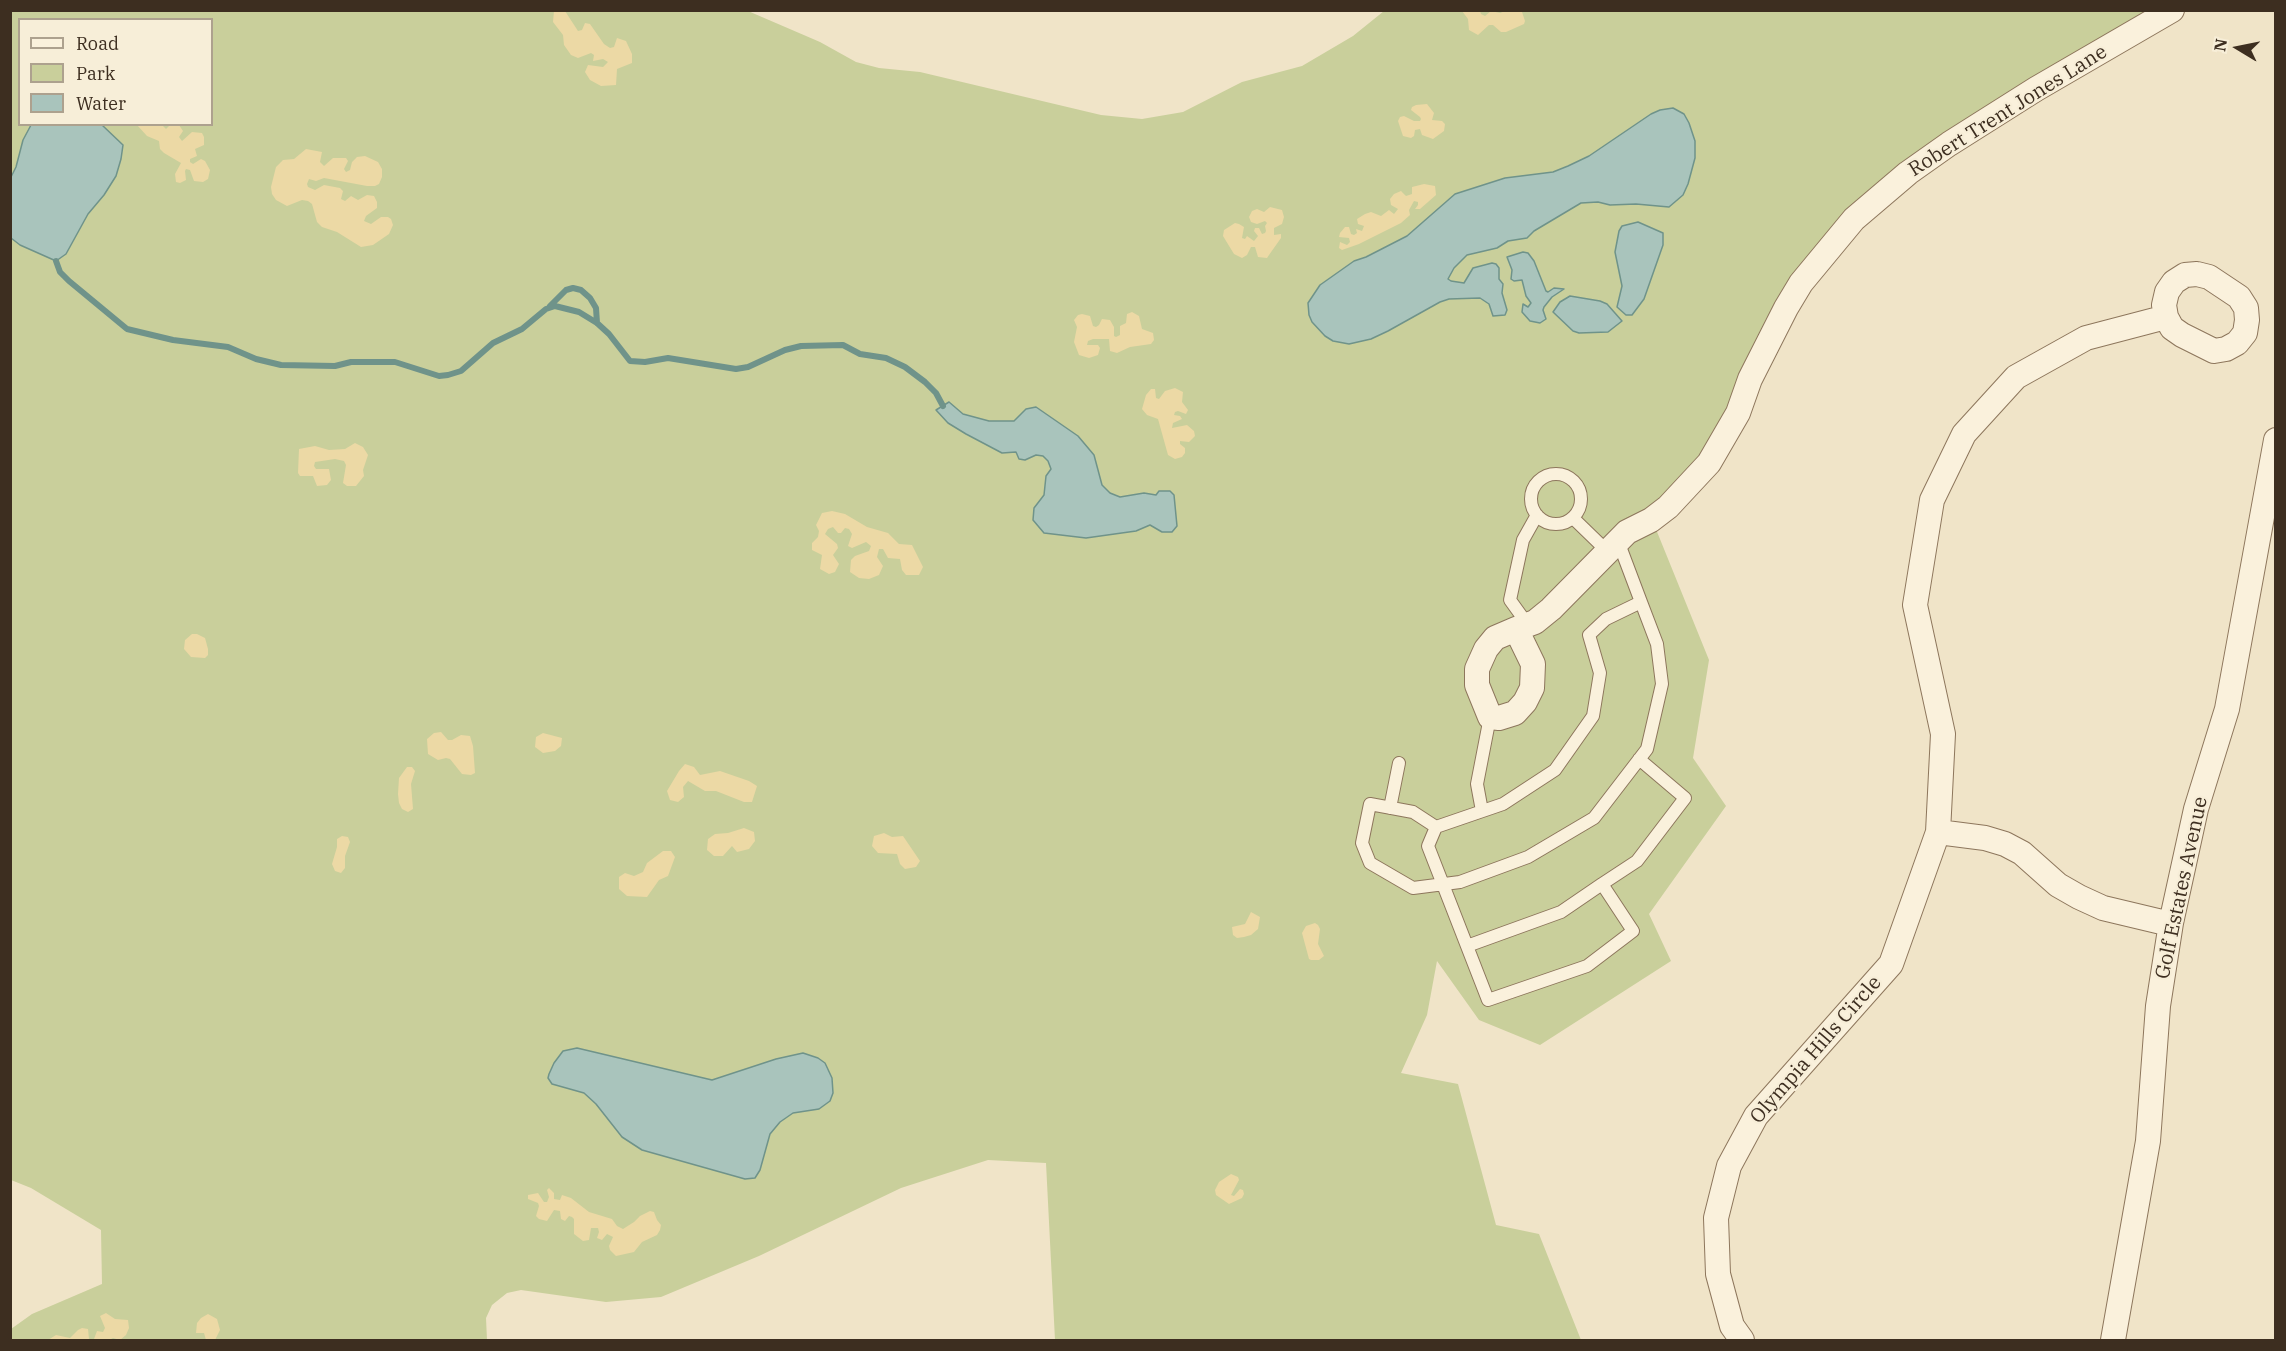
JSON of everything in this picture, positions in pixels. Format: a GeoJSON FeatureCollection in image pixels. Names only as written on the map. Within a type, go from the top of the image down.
{"type":"FeatureCollection","features":[{"type":"Feature","properties":{"kind":"street","name":"Robert Trent Jones Lane"},"geometry":{"type":"LineString","coordinates":[[1490,717],[1477,685],[1477,669],[1486,649],[1495,638],[1534,622],[1551,609],[1627,532],[1651,520],[1668,507],[1709,463],[1733,422],[1767,343],[1786,308],[1802,283],[1854,219],[1908,173],[1949,144],[2036,89],[2172,10]]}},
{"type":"Feature","properties":{"kind":"street","name":"Olympia Hills Circle"},"geometry":{"type":"LineString","coordinates":[[1742,1341],[1732,1326],[1718,1274],[1716,1218],[1729,1166],[1756,1116],[1891,964],[1938,832],[1942,734],[1915,605],[1932,500],[1964,434],[2016,377],[2086,338],[2166,317]]}},
{"type":"Feature","properties":{"kind":"street","name":"Golf Estates Avenue"},"geometry":{"type":"LineString","coordinates":[[2113,1341],[2148,1141],[2158,1006],[2170,924],[2196,809],[2227,709],[2276,440]]}},
{"type":"Feature","properties":{"kind":"street"},"geometry":{"type":"LineString","coordinates":[[1490,717],[1499,718],[1515,713],[1532,688],[1533,664],[1522,627]]}},
{"type":"Feature","properties":{"kind":"street"},"geometry":{"type":"LineString","coordinates":[[1938,832],[1985,838],[2005,844],[2022,853],[2058,885],[2079,897],[2103,908],[2170,924]]}},
{"type":"Feature","properties":{"kind":"lane"},"geometry":{"type":"LineString","coordinates":[[1558,474],[1566,476],[1579,487],[1581,503],[1573,518],[1558,524],[1550,524],[1537,515],[1531,499],[1536,483],[1542,478],[1558,474]]}},
{"type":"Feature","properties":{"kind":"lane"},"geometry":{"type":"LineString","coordinates":[[1522,627],[1510,600],[1523,540],[1537,515]]}},
{"type":"Feature","properties":{"kind":"lane"},"geometry":{"type":"LineString","coordinates":[[1436,827],[1413,812],[1370,804],[1362,843],[1370,863],[1413,888],[1460,882],[1528,857],[1594,818],[1647,748],[1662,684],[1657,644],[1641,602],[1613,546],[1573,518]]}},
{"type":"Feature","properties":{"kind":"lane"},"geometry":{"type":"LineString","coordinates":[[1602,884],[1633,931],[1587,966],[1488,1000],[1428,846],[1436,827],[1503,804],[1555,770],[1593,716],[1600,674],[1589,635],[1606,619],[1641,602]]}},
{"type":"Feature","properties":{"kind":"lane"},"geometry":{"type":"LineString","coordinates":[[1482,811],[1477,784],[1490,717]]}},
{"type":"Feature","properties":{"kind":"lane"},"geometry":{"type":"LineString","coordinates":[[1467,946],[1561,912],[1636,861],[1685,798],[1639,759]]}},
{"type":"Feature","properties":{"kind":"lane"},"geometry":{"type":"LineString","coordinates":[[1390,808],[1399,763]]}},
{"type":"Feature","properties":{"kind":"green space"},"geometry":{"type":"Polygon","coordinates":[[[11,11],[748,11],[820,42],[856,62],[879,68],[920,72],[1101,115],[1142,119],[1183,112],[1242,82],[1302,66],[1353,36],[1384,11],[2158,11],[2023,90],[1793,278],[1766,319],[1723,419],[1698,465],[1649,512],[1709,660],[1693,758],[1726,806],[1649,914],[1671,961],[1540,1045],[1479,1020],[1437,961],[1427,1015],[1401,1073],[1458,1084],[1496,1225],[1539,1234],[1581,1340],[1055,1340],[1046,1163],[988,1160],[901,1188],[759,1256],[661,1297],[606,1302],[521,1290],[507,1293],[492,1305],[486,1318],[487,1340],[11,1340],[11,1329],[32,1314],[102,1284],[101,1230],[31,1188],[11,1180],[11,11]]]}},
{"type":"Feature","properties":{"kind":"sand"},"geometry":{"type":"Polygon","coordinates":[[[554,11],[565,11],[578,31],[582,30],[585,23],[590,24],[604,44],[610,48],[614,47],[617,38],[626,41],[632,54],[632,63],[617,69],[616,85],[601,86],[590,80],[585,72],[588,65],[603,67],[608,62],[603,59],[593,61],[594,55],[591,53],[578,58],[571,55],[564,45],[563,35],[553,22],[554,11]]]}},
{"type":"Feature","properties":{"kind":"sand"},"geometry":{"type":"Polygon","coordinates":[[[1462,11],[1480,11],[1485,16],[1491,11],[1500,13],[1523,11],[1525,21],[1524,24],[1506,32],[1501,32],[1493,25],[1489,25],[1478,35],[1469,30],[1468,19],[1462,11]]]}},
{"type":"Feature","properties":{"kind":"sand"},"geometry":{"type":"Polygon","coordinates":[[[1427,104],[1434,113],[1432,120],[1442,121],[1445,124],[1444,131],[1433,139],[1422,135],[1420,129],[1415,130],[1411,138],[1403,136],[1398,121],[1400,117],[1420,121],[1420,117],[1411,110],[1412,107],[1427,104]]]}},
{"type":"Feature","properties":{"kind":"sand"},"geometry":{"type":"Polygon","coordinates":[[[138,126],[163,126],[166,129],[169,126],[180,126],[183,131],[179,137],[182,141],[192,132],[202,133],[204,145],[195,149],[197,156],[190,159],[190,162],[193,164],[201,159],[205,161],[210,170],[208,179],[203,182],[194,181],[190,170],[186,169],[186,180],[176,182],[175,174],[181,163],[160,149],[159,141],[147,136],[138,126]]]}},
{"type":"Feature","properties":{"kind":"sand"},"geometry":{"type":"Polygon","coordinates":[[[306,149],[322,152],[320,162],[324,166],[333,158],[346,158],[348,161],[344,169],[346,172],[350,170],[352,162],[357,157],[365,156],[378,162],[382,169],[382,177],[379,184],[375,186],[324,178],[316,181],[309,179],[307,184],[315,190],[324,185],[340,188],[343,191],[341,199],[345,201],[351,196],[358,200],[367,195],[374,196],[377,208],[366,216],[364,221],[371,224],[381,217],[388,217],[393,225],[389,234],[373,245],[361,247],[337,232],[322,227],[317,222],[312,204],[308,201],[302,200],[287,206],[276,200],[271,187],[276,167],[283,160],[294,159],[306,149]]]}},
{"type":"Feature","properties":{"kind":"sand"},"geometry":{"type":"Polygon","coordinates":[[[1424,184],[1435,186],[1436,195],[1420,209],[1415,209],[1418,202],[1414,201],[1409,210],[1410,215],[1401,223],[1359,244],[1342,250],[1339,248],[1340,242],[1347,245],[1350,242],[1349,238],[1339,237],[1345,227],[1349,227],[1351,234],[1354,235],[1357,233],[1356,229],[1362,231],[1364,226],[1358,224],[1357,219],[1365,214],[1371,212],[1381,216],[1389,210],[1394,214],[1398,209],[1391,205],[1390,199],[1394,194],[1401,191],[1406,196],[1412,194],[1412,187],[1424,184]]]}},
{"type":"Feature","properties":{"kind":"sand"},"geometry":{"type":"Polygon","coordinates":[[[1270,207],[1282,210],[1284,217],[1282,224],[1274,228],[1274,235],[1281,234],[1281,238],[1267,258],[1258,257],[1255,247],[1251,247],[1247,255],[1242,258],[1234,254],[1223,236],[1224,230],[1235,223],[1239,224],[1244,227],[1242,238],[1245,239],[1247,236],[1254,241],[1258,236],[1254,231],[1255,228],[1259,228],[1262,234],[1265,233],[1267,223],[1265,221],[1257,224],[1251,222],[1249,217],[1252,211],[1257,209],[1264,212],[1270,207]]]}},
{"type":"Feature","properties":{"kind":"sand"},"geometry":{"type":"Polygon","coordinates":[[[1132,312],[1139,316],[1142,329],[1153,333],[1154,340],[1151,344],[1130,347],[1117,353],[1110,351],[1109,339],[1093,339],[1088,341],[1087,345],[1098,345],[1100,348],[1098,355],[1089,358],[1079,355],[1074,342],[1077,327],[1074,320],[1078,315],[1090,316],[1093,326],[1096,327],[1102,319],[1110,320],[1116,337],[1120,335],[1120,326],[1126,323],[1127,314],[1132,312]]]}},
{"type":"Feature","properties":{"kind":"sand"},"geometry":{"type":"Polygon","coordinates":[[[1175,388],[1183,392],[1182,402],[1188,410],[1186,414],[1175,412],[1174,415],[1182,419],[1173,423],[1172,428],[1187,425],[1194,431],[1195,436],[1189,442],[1180,441],[1185,448],[1185,453],[1182,457],[1175,459],[1168,455],[1158,419],[1147,415],[1142,409],[1146,395],[1151,389],[1155,389],[1156,398],[1159,399],[1165,391],[1175,388]]]}},
{"type":"Feature","properties":{"kind":"sand"},"geometry":{"type":"Polygon","coordinates":[[[355,443],[363,447],[368,455],[363,470],[364,476],[356,486],[347,486],[343,483],[346,465],[344,461],[335,459],[315,462],[316,469],[329,469],[331,480],[327,485],[317,486],[313,476],[300,476],[298,473],[299,449],[315,446],[329,450],[345,449],[355,443]]]}},
{"type":"Feature","properties":{"kind":"sand"},"geometry":{"type":"Polygon","coordinates":[[[832,511],[845,514],[867,527],[888,533],[899,544],[912,545],[923,567],[919,575],[906,575],[902,570],[900,559],[888,558],[883,549],[879,549],[877,557],[883,566],[879,575],[869,579],[859,578],[850,572],[851,560],[869,551],[871,546],[866,542],[852,548],[848,546],[852,534],[849,529],[845,528],[838,533],[833,527],[825,534],[837,544],[838,548],[833,555],[839,564],[835,572],[829,574],[820,569],[822,555],[812,550],[812,543],[818,537],[819,531],[816,525],[822,513],[832,511]]]}},
{"type":"Feature","properties":{"kind":"sand"},"geometry":{"type":"Polygon","coordinates":[[[192,634],[205,638],[208,655],[205,658],[191,657],[184,649],[185,640],[192,634]]]}},
{"type":"Feature","properties":{"kind":"sand"},"geometry":{"type":"Polygon","coordinates":[[[441,732],[448,740],[461,735],[470,736],[475,773],[462,774],[450,759],[438,760],[428,754],[427,739],[434,733],[441,732]]]}},
{"type":"Feature","properties":{"kind":"sand"},"geometry":{"type":"Polygon","coordinates":[[[543,733],[562,738],[561,746],[555,751],[543,753],[535,747],[536,737],[543,733]]]}},
{"type":"Feature","properties":{"kind":"sand"},"geometry":{"type":"Polygon","coordinates":[[[685,764],[694,767],[700,775],[720,771],[749,781],[757,786],[752,802],[744,802],[716,791],[705,791],[688,781],[683,787],[684,797],[678,802],[670,800],[667,791],[685,764]]]}},
{"type":"Feature","properties":{"kind":"sand"},"geometry":{"type":"Polygon","coordinates":[[[407,767],[412,767],[415,771],[411,784],[413,809],[408,812],[402,809],[398,794],[399,778],[407,767]]]}},
{"type":"Feature","properties":{"kind":"sand"},"geometry":{"type":"Polygon","coordinates":[[[744,828],[754,832],[755,841],[749,849],[737,852],[732,846],[723,856],[714,856],[707,850],[708,839],[715,834],[744,828]]]}},
{"type":"Feature","properties":{"kind":"sand"},"geometry":{"type":"Polygon","coordinates":[[[884,833],[892,837],[903,836],[920,861],[916,867],[905,869],[900,864],[897,854],[878,853],[872,846],[874,836],[884,833]]]}},
{"type":"Feature","properties":{"kind":"sand"},"geometry":{"type":"Polygon","coordinates":[[[342,836],[348,837],[350,842],[345,856],[345,868],[341,873],[335,871],[332,864],[337,839],[342,836]]]}},
{"type":"Feature","properties":{"kind":"sand"},"geometry":{"type":"Polygon","coordinates":[[[663,851],[671,851],[675,857],[668,876],[659,880],[647,897],[627,896],[619,889],[619,877],[625,873],[634,876],[643,872],[647,863],[663,851]]]}},
{"type":"Feature","properties":{"kind":"sand"},"geometry":{"type":"Polygon","coordinates":[[[1251,912],[1260,917],[1258,929],[1251,935],[1237,938],[1233,935],[1232,927],[1245,924],[1251,912]]]}},
{"type":"Feature","properties":{"kind":"sand"},"geometry":{"type":"Polygon","coordinates":[[[1315,923],[1320,929],[1318,944],[1324,956],[1319,960],[1311,960],[1302,933],[1306,926],[1315,923]]]}},
{"type":"Feature","properties":{"kind":"sand"},"geometry":{"type":"Polygon","coordinates":[[[1231,1174],[1239,1180],[1231,1195],[1234,1196],[1240,1189],[1244,1194],[1242,1198],[1229,1204],[1216,1195],[1215,1190],[1219,1182],[1231,1174]]]}},
{"type":"Feature","properties":{"kind":"sand"},"geometry":{"type":"Polygon","coordinates":[[[549,1188],[554,1193],[554,1199],[560,1200],[562,1195],[571,1198],[589,1212],[612,1219],[617,1226],[623,1229],[640,1216],[650,1211],[654,1212],[661,1225],[660,1230],[657,1235],[642,1242],[634,1252],[616,1256],[609,1246],[613,1237],[607,1234],[602,1240],[597,1238],[598,1228],[591,1228],[589,1240],[583,1241],[574,1234],[572,1217],[569,1216],[565,1221],[561,1219],[560,1211],[554,1210],[547,1221],[536,1216],[538,1203],[528,1199],[528,1195],[538,1193],[544,1202],[547,1202],[549,1188]]]}},
{"type":"Feature","properties":{"kind":"sand"},"geometry":{"type":"Polygon","coordinates":[[[106,1313],[115,1319],[128,1320],[129,1328],[120,1340],[113,1338],[109,1340],[48,1340],[56,1335],[70,1338],[82,1328],[88,1329],[89,1339],[94,1339],[97,1331],[103,1332],[105,1328],[100,1316],[106,1313]]]}},
{"type":"Feature","properties":{"kind":"sand"},"geometry":{"type":"Polygon","coordinates":[[[208,1314],[217,1319],[220,1330],[215,1340],[206,1340],[204,1333],[196,1333],[197,1323],[208,1314]]]}},
{"type":"Feature","properties":{"kind":"water"},"geometry":{"type":"Polygon","coordinates":[[[1673,108],[1684,114],[1689,123],[1695,141],[1695,158],[1683,195],[1669,207],[1581,203],[1534,231],[1527,238],[1508,241],[1497,248],[1467,255],[1454,268],[1448,279],[1464,283],[1473,268],[1496,264],[1499,268],[1499,279],[1503,284],[1502,293],[1507,310],[1505,315],[1493,316],[1489,304],[1480,298],[1449,299],[1371,339],[1349,344],[1333,341],[1312,322],[1308,303],[1320,285],[1354,261],[1407,236],[1455,194],[1505,178],[1553,172],[1589,156],[1651,114],[1673,108]]]}},
{"type":"Feature","properties":{"kind":"water"},"geometry":{"type":"Polygon","coordinates":[[[30,126],[103,126],[123,145],[116,176],[88,214],[66,254],[56,261],[20,245],[11,238],[11,177],[23,140],[30,126]]]}},
{"type":"Feature","properties":{"kind":"water"},"geometry":{"type":"Polygon","coordinates":[[[1638,222],[1663,233],[1663,245],[1644,299],[1632,315],[1626,315],[1617,307],[1622,286],[1615,252],[1622,226],[1638,222]]]}},
{"type":"Feature","properties":{"kind":"water"},"geometry":{"type":"Polygon","coordinates":[[[1523,252],[1528,253],[1534,261],[1546,291],[1554,288],[1564,289],[1552,297],[1544,307],[1546,319],[1540,323],[1530,321],[1522,312],[1523,304],[1528,307],[1531,303],[1526,296],[1522,280],[1511,279],[1512,270],[1507,257],[1523,252]]]}},
{"type":"Feature","properties":{"kind":"water"},"geometry":{"type":"Polygon","coordinates":[[[1570,296],[1607,304],[1622,321],[1608,332],[1579,333],[1573,331],[1553,312],[1560,302],[1570,296]]]}},
{"type":"Feature","properties":{"kind":"water"},"geometry":{"type":"Polygon","coordinates":[[[949,402],[963,414],[989,421],[1014,421],[1026,409],[1036,407],[1078,436],[1094,455],[1102,485],[1110,493],[1120,497],[1144,493],[1156,495],[1159,491],[1170,491],[1174,495],[1177,526],[1172,532],[1162,532],[1150,525],[1136,531],[1086,538],[1044,533],[1033,520],[1034,508],[1044,495],[1046,476],[1051,469],[1048,461],[1043,456],[1036,455],[1025,460],[1019,459],[1016,452],[1002,453],[966,434],[948,423],[936,410],[949,402]]]}},
{"type":"Feature","properties":{"kind":"water"},"geometry":{"type":"Polygon","coordinates":[[[577,1048],[712,1080],[776,1059],[803,1053],[825,1063],[832,1078],[833,1093],[830,1101],[819,1109],[793,1113],[780,1122],[770,1134],[760,1170],[755,1178],[745,1179],[642,1150],[622,1137],[596,1104],[584,1093],[552,1084],[548,1078],[554,1063],[563,1051],[577,1048]]]}},
{"type":"Feature","properties":{"kind":"waterway"},"geometry":{"type":"LineString","coordinates":[[56,261],[60,272],[69,281],[127,329],[173,340],[228,347],[256,359],[281,365],[335,366],[351,362],[395,362],[439,376],[448,375],[461,371],[493,343],[522,329],[546,309],[555,306],[579,312],[597,323],[609,334],[630,361],[645,362],[668,358],[736,369],[748,367],[785,350],[801,346],[843,345],[860,354],[886,358],[905,367],[936,393],[943,406]]}},
{"type":"Feature","properties":{"kind":"waterway"},"geometry":{"type":"LineString","coordinates":[[550,306],[566,290],[573,288],[581,290],[596,308],[597,323]]}}]}
